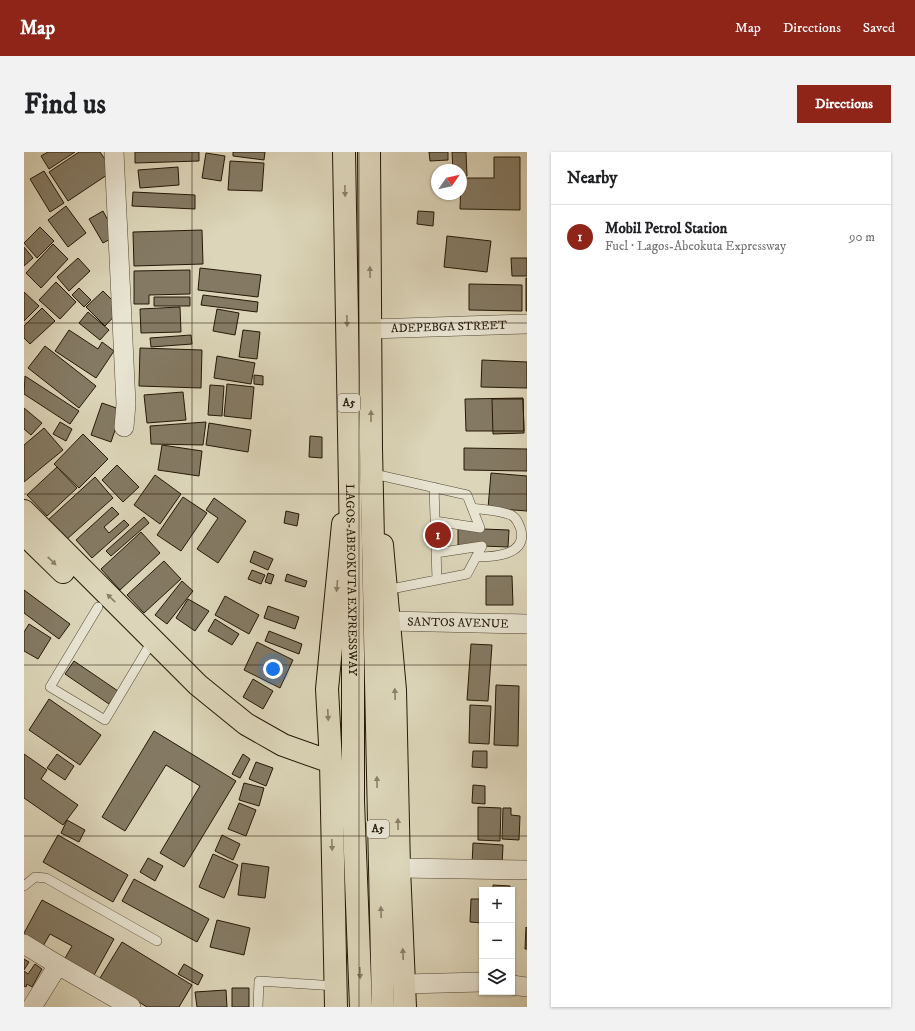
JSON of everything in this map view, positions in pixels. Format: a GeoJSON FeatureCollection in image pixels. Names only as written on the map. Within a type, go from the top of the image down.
{"type":"FeatureCollection","features":[{"type":"Feature","properties":{"kind":"main road","name":"LAGOS-ABEOKUTA EXPRESSWAY"},"geometry":{"type":"LineString","coordinates":[[344,152],[360,449],[383,1007]]}},
{"type":"Feature","properties":{"kind":"main road","name":"LAGOS-ABEOKUTA EXPRESSWAY"},"geometry":{"type":"LineString","coordinates":[[361,1007],[353,801],[354,654],[360,449],[371,329],[369,152]]}},
{"type":"Feature","properties":{"kind":"main road"},"geometry":{"type":"LineString","coordinates":[[360,449],[374,474],[390,621],[395,690],[399,868],[405,1007]]}},
{"type":"Feature","properties":{"kind":"main road"},"geometry":{"type":"LineString","coordinates":[[336,997],[331,768],[327,689],[360,449]]}},
{"type":"Feature","properties":{"kind":"main road"},"geometry":{"type":"LineString","coordinates":[[24,511],[198,685],[246,724],[282,745],[331,768]]}},
{"type":"Feature","properties":{"kind":"main road"},"geometry":{"type":"LineString","coordinates":[[24,534],[98,607],[148,648],[198,698],[245,734],[267,746],[331,768]]}},
{"type":"Feature","properties":{"kind":"street"},"geometry":{"type":"LineString","coordinates":[[114,152],[126,404],[124,427]]}},
{"type":"Feature","properties":{"kind":"street","name":"ADEPEBGA STREET"},"geometry":{"type":"LineString","coordinates":[[371,329],[527,324]]}},
{"type":"Feature","properties":{"kind":"street","name":"SANTOS AVENUE"},"geometry":{"type":"LineString","coordinates":[[390,621],[527,624]]}},
{"type":"Feature","properties":{"kind":"street"},"geometry":{"type":"LineString","coordinates":[[399,868],[527,870]]}},
{"type":"Feature","properties":{"kind":"street"},"geometry":{"type":"LineString","coordinates":[[24,944],[131,1007]]}},
{"type":"Feature","properties":{"kind":"street"},"geometry":{"type":"LineString","coordinates":[[32,1007],[58,965]]}},
{"type":"Feature","properties":{"kind":"street"},"geometry":{"type":"LineString","coordinates":[[405,984],[479,982]]}},
{"type":"Feature","properties":{"kind":"street"},"geometry":{"type":"LineString","coordinates":[[515,985],[527,987]]}},
{"type":"Feature","properties":{"kind":"lane"},"geometry":{"type":"LineString","coordinates":[[374,474],[467,495],[480,528],[435,521]]}},
{"type":"Feature","properties":{"kind":"lane"},"geometry":{"type":"LineString","coordinates":[[434,487],[438,580]]}},
{"type":"Feature","properties":{"kind":"lane"},"geometry":{"type":"LineString","coordinates":[[472,508],[495,511],[512,516],[518,522],[522,533],[517,548],[508,553],[498,556],[476,557]]}},
{"type":"Feature","properties":{"kind":"lane"},"geometry":{"type":"LineString","coordinates":[[386,590],[467,574],[482,546],[436,553]]}},
{"type":"Feature","properties":{"kind":"lane"},"geometry":{"type":"LineString","coordinates":[[98,607],[50,687],[105,720],[148,648]]}},
{"type":"Feature","properties":{"kind":"lane"},"geometry":{"type":"LineString","coordinates":[[24,886],[35,877],[46,878],[157,941]]}},
{"type":"Feature","properties":{"kind":"lane"},"geometry":{"type":"LineString","coordinates":[[258,1007],[259,981],[336,997]]}},
{"type":"Feature","properties":{"kind":"building"},"geometry":{"type":"Polygon","coordinates":[[[48,152],[75,152],[49,169],[41,156],[48,152]]]}},
{"type":"Feature","properties":{"kind":"building"},"geometry":{"type":"Polygon","coordinates":[[[79,152],[100,152],[113,171],[68,201],[49,172],[79,152]]]}},
{"type":"Feature","properties":{"kind":"building"},"geometry":{"type":"Polygon","coordinates":[[[135,152],[199,152],[199,161],[135,163],[135,152]]]}},
{"type":"Feature","properties":{"kind":"building"},"geometry":{"type":"Polygon","coordinates":[[[233,152],[265,152],[264,160],[233,156],[233,152]]]}},
{"type":"Feature","properties":{"kind":"building"},"geometry":{"type":"Polygon","coordinates":[[[429,152],[448,152],[448,160],[430,161],[429,152]]]}},
{"type":"Feature","properties":{"kind":"building"},"geometry":{"type":"Polygon","coordinates":[[[452,152],[466,152],[466,164],[453,164],[452,152]]]}},
{"type":"Feature","properties":{"kind":"building"},"geometry":{"type":"Polygon","coordinates":[[[206,153],[225,156],[221,181],[202,178],[206,153]]]}},
{"type":"Feature","properties":{"kind":"building"},"geometry":{"type":"Polygon","coordinates":[[[494,157],[520,157],[520,210],[460,209],[460,200],[467,200],[467,178],[494,178],[494,157]]]}},
{"type":"Feature","properties":{"kind":"building"},"geometry":{"type":"Polygon","coordinates":[[[230,161],[264,163],[262,191],[228,190],[230,161]]]}},
{"type":"Feature","properties":{"kind":"building"},"geometry":{"type":"Polygon","coordinates":[[[178,167],[179,185],[140,188],[138,170],[178,167]]]}},
{"type":"Feature","properties":{"kind":"building"},"geometry":{"type":"Polygon","coordinates":[[[44,171],[64,203],[50,212],[30,179],[44,171]]]}},
{"type":"Feature","properties":{"kind":"building"},"geometry":{"type":"Polygon","coordinates":[[[133,192],[195,195],[195,209],[132,206],[133,192]]]}},
{"type":"Feature","properties":{"kind":"building"},"geometry":{"type":"Polygon","coordinates":[[[66,206],[86,233],[68,247],[48,220],[66,206]]]}},
{"type":"Feature","properties":{"kind":"building"},"geometry":{"type":"Polygon","coordinates":[[[103,211],[116,236],[103,243],[89,219],[103,211]]]}},
{"type":"Feature","properties":{"kind":"building"},"geometry":{"type":"Polygon","coordinates":[[[418,211],[434,212],[433,226],[417,224],[418,211]]]}},
{"type":"Feature","properties":{"kind":"building"},"geometry":{"type":"Polygon","coordinates":[[[40,227],[54,241],[37,258],[24,243],[40,227]]]}},
{"type":"Feature","properties":{"kind":"building"},"geometry":{"type":"Polygon","coordinates":[[[202,230],[203,264],[134,266],[133,232],[202,230]]]}},
{"type":"Feature","properties":{"kind":"building"},"geometry":{"type":"Polygon","coordinates":[[[447,236],[491,241],[487,272],[444,267],[447,236]]]}},
{"type":"Feature","properties":{"kind":"building"},"geometry":{"type":"Polygon","coordinates":[[[53,244],[68,259],[41,288],[26,273],[53,244]]]}},
{"type":"Feature","properties":{"kind":"building"},"geometry":{"type":"Polygon","coordinates":[[[24,247],[33,258],[24,266],[24,247]]]}},
{"type":"Feature","properties":{"kind":"building"},"geometry":{"type":"Polygon","coordinates":[[[78,258],[90,271],[69,291],[57,277],[78,258]]]}},
{"type":"Feature","properties":{"kind":"building"},"geometry":{"type":"Polygon","coordinates":[[[511,258],[527,258],[527,276],[512,276],[511,258]]]}},
{"type":"Feature","properties":{"kind":"building"},"geometry":{"type":"Polygon","coordinates":[[[200,268],[261,275],[258,297],[198,290],[200,268]]]}},
{"type":"Feature","properties":{"kind":"building"},"geometry":{"type":"Polygon","coordinates":[[[190,270],[190,294],[149,295],[149,304],[134,304],[134,271],[190,270]]]}},
{"type":"Feature","properties":{"kind":"building"},"geometry":{"type":"Polygon","coordinates":[[[527,278],[527,311],[526,311],[527,278]]]}},
{"type":"Feature","properties":{"kind":"building"},"geometry":{"type":"Polygon","coordinates":[[[56,282],[76,302],[60,319],[39,300],[56,282]]]}},
{"type":"Feature","properties":{"kind":"building"},"geometry":{"type":"Polygon","coordinates":[[[469,284],[522,285],[522,311],[469,310],[469,284]]]}},
{"type":"Feature","properties":{"kind":"building"},"geometry":{"type":"Polygon","coordinates":[[[79,288],[91,300],[84,307],[72,295],[79,288]]]}},
{"type":"Feature","properties":{"kind":"building"},"geometry":{"type":"Polygon","coordinates":[[[103,291],[121,309],[105,326],[86,307],[103,291]]]}},
{"type":"Feature","properties":{"kind":"building"},"geometry":{"type":"Polygon","coordinates":[[[24,292],[39,306],[24,321],[24,292]]]}},
{"type":"Feature","properties":{"kind":"building"},"geometry":{"type":"Polygon","coordinates":[[[203,295],[258,302],[257,312],[201,305],[203,295]]]}},
{"type":"Feature","properties":{"kind":"building"},"geometry":{"type":"Polygon","coordinates":[[[154,297],[190,297],[190,306],[154,306],[154,297]]]}},
{"type":"Feature","properties":{"kind":"building"},"geometry":{"type":"Polygon","coordinates":[[[180,307],[181,332],[141,333],[140,309],[180,307]]]}},
{"type":"Feature","properties":{"kind":"building"},"geometry":{"type":"Polygon","coordinates":[[[42,308],[55,321],[30,344],[24,338],[24,326],[42,308]]]}},
{"type":"Feature","properties":{"kind":"building"},"geometry":{"type":"Polygon","coordinates":[[[217,309],[239,313],[235,335],[213,331],[217,309]]]}},
{"type":"Feature","properties":{"kind":"building"},"geometry":{"type":"Polygon","coordinates":[[[88,312],[109,330],[100,340],[79,323],[88,312]]]}},
{"type":"Feature","properties":{"kind":"building"},"geometry":{"type":"Polygon","coordinates":[[[69,330],[98,349],[102,342],[114,351],[96,378],[55,351],[69,330]]]}},
{"type":"Feature","properties":{"kind":"building"},"geometry":{"type":"Polygon","coordinates":[[[243,330],[260,332],[257,359],[239,357],[243,330]]]}},
{"type":"Feature","properties":{"kind":"building"},"geometry":{"type":"Polygon","coordinates":[[[191,335],[192,344],[151,347],[150,338],[191,335]]]}},
{"type":"Feature","properties":{"kind":"building"},"geometry":{"type":"Polygon","coordinates":[[[45,346],[96,386],[79,408],[28,368],[45,346]]]}},
{"type":"Feature","properties":{"kind":"building"},"geometry":{"type":"Polygon","coordinates":[[[140,348],[202,350],[201,388],[139,386],[140,348]]]}},
{"type":"Feature","properties":{"kind":"building"},"geometry":{"type":"Polygon","coordinates":[[[217,356],[255,363],[251,384],[214,378],[217,356]]]}},
{"type":"Feature","properties":{"kind":"building"},"geometry":{"type":"Polygon","coordinates":[[[482,360],[527,362],[527,388],[481,387],[482,360]]]}},
{"type":"Feature","properties":{"kind":"building"},"geometry":{"type":"Polygon","coordinates":[[[254,375],[263,376],[263,385],[254,384],[254,375]]]}},
{"type":"Feature","properties":{"kind":"building"},"geometry":{"type":"Polygon","coordinates":[[[25,376],[79,411],[70,424],[24,394],[25,376]]]}},
{"type":"Feature","properties":{"kind":"building"},"geometry":{"type":"Polygon","coordinates":[[[227,384],[254,387],[251,419],[224,416],[227,384]]]}},
{"type":"Feature","properties":{"kind":"building"},"geometry":{"type":"Polygon","coordinates":[[[210,385],[224,386],[222,416],[208,415],[210,385]]]}},
{"type":"Feature","properties":{"kind":"building"},"geometry":{"type":"Polygon","coordinates":[[[183,392],[186,420],[147,423],[144,395],[183,392]]]}},
{"type":"Feature","properties":{"kind":"building"},"geometry":{"type":"Polygon","coordinates":[[[523,398],[524,431],[466,431],[465,399],[523,398]]]}},
{"type":"Feature","properties":{"kind":"building"},"geometry":{"type":"Polygon","coordinates":[[[492,399],[523,399],[524,433],[493,434],[492,399]]]}},
{"type":"Feature","properties":{"kind":"building"},"geometry":{"type":"Polygon","coordinates":[[[102,403],[122,410],[111,442],[91,435],[102,403]]]}},
{"type":"Feature","properties":{"kind":"building"},"geometry":{"type":"Polygon","coordinates":[[[24,408],[42,423],[31,435],[24,429],[24,408]]]}},
{"type":"Feature","properties":{"kind":"building"},"geometry":{"type":"Polygon","coordinates":[[[60,422],[72,429],[66,441],[53,434],[60,422]]]}},
{"type":"Feature","properties":{"kind":"building"},"geometry":{"type":"Polygon","coordinates":[[[206,422],[203,445],[151,444],[150,426],[206,422]]]}},
{"type":"Feature","properties":{"kind":"building"},"geometry":{"type":"Polygon","coordinates":[[[209,423],[251,430],[248,452],[206,445],[209,423]]]}},
{"type":"Feature","properties":{"kind":"building"},"geometry":{"type":"Polygon","coordinates":[[[44,428],[63,450],[24,482],[24,445],[44,428]]]}},
{"type":"Feature","properties":{"kind":"building"},"geometry":{"type":"Polygon","coordinates":[[[83,434],[108,459],[79,488],[54,464],[83,434]]]}},
{"type":"Feature","properties":{"kind":"building"},"geometry":{"type":"Polygon","coordinates":[[[310,436],[322,437],[322,458],[309,457],[310,436]]]}},
{"type":"Feature","properties":{"kind":"building"},"geometry":{"type":"Polygon","coordinates":[[[162,445],[202,451],[199,476],[158,470],[162,445]]]}},
{"type":"Feature","properties":{"kind":"building"},"geometry":{"type":"Polygon","coordinates":[[[464,448],[527,449],[527,471],[464,470],[464,448]]]}},
{"type":"Feature","properties":{"kind":"building"},"geometry":{"type":"Polygon","coordinates":[[[117,465],[139,487],[123,502],[102,480],[117,465]]]}},
{"type":"Feature","properties":{"kind":"building"},"geometry":{"type":"Polygon","coordinates":[[[57,467],[77,488],[47,516],[27,495],[57,467]]]}},
{"type":"Feature","properties":{"kind":"building"},"geometry":{"type":"Polygon","coordinates":[[[491,473],[527,476],[527,511],[488,508],[491,473]]]}},
{"type":"Feature","properties":{"kind":"building"},"geometry":{"type":"Polygon","coordinates":[[[155,475],[181,494],[160,524],[134,505],[155,475]]]}},
{"type":"Feature","properties":{"kind":"building"},"geometry":{"type":"Polygon","coordinates":[[[95,477],[113,498],[66,540],[48,520],[95,477]]]}},
{"type":"Feature","properties":{"kind":"building"},"geometry":{"type":"Polygon","coordinates":[[[183,497],[207,513],[181,551],[157,535],[183,497]]]}},
{"type":"Feature","properties":{"kind":"building"},"geometry":{"type":"Polygon","coordinates":[[[214,498],[246,521],[218,563],[197,549],[218,518],[206,510],[214,498]]]}},
{"type":"Feature","properties":{"kind":"building"},"geometry":{"type":"Polygon","coordinates":[[[112,507],[119,514],[104,527],[109,533],[124,520],[129,525],[92,558],[76,540],[112,507]]]}},
{"type":"Feature","properties":{"kind":"building"},"geometry":{"type":"Polygon","coordinates":[[[286,511],[299,514],[297,526],[284,523],[286,511]]]}},
{"type":"Feature","properties":{"kind":"building"},"geometry":{"type":"Polygon","coordinates":[[[144,517],[149,523],[111,556],[106,551],[144,517]]]}},
{"type":"Feature","properties":{"kind":"building"},"geometry":{"type":"Polygon","coordinates":[[[458,528],[509,530],[508,547],[458,545],[458,528]]]}},
{"type":"Feature","properties":{"kind":"building"},"geometry":{"type":"Polygon","coordinates":[[[141,532],[160,553],[120,590],[101,569],[141,532]]]}},
{"type":"Feature","properties":{"kind":"building"},"geometry":{"type":"Polygon","coordinates":[[[254,551],[273,559],[268,570],[250,562],[254,551]]]}},
{"type":"Feature","properties":{"kind":"building"},"geometry":{"type":"Polygon","coordinates":[[[164,561],[181,579],[144,613],[127,595],[164,561]]]}},
{"type":"Feature","properties":{"kind":"building"},"geometry":{"type":"Polygon","coordinates":[[[252,570],[265,575],[261,584],[248,579],[252,570]]]}},
{"type":"Feature","properties":{"kind":"building"},"geometry":{"type":"Polygon","coordinates":[[[268,573],[274,575],[271,584],[265,582],[268,573]]]}},
{"type":"Feature","properties":{"kind":"building"},"geometry":{"type":"Polygon","coordinates":[[[287,574],[307,581],[305,587],[285,581],[287,574]]]}},
{"type":"Feature","properties":{"kind":"building"},"geometry":{"type":"Polygon","coordinates":[[[486,576],[512,576],[513,605],[486,605],[486,576]]]}},
{"type":"Feature","properties":{"kind":"building"},"geometry":{"type":"Polygon","coordinates":[[[182,581],[193,591],[167,624],[155,615],[182,581]]]}},
{"type":"Feature","properties":{"kind":"building"},"geometry":{"type":"Polygon","coordinates":[[[24,590],[70,624],[59,639],[24,613],[24,590]]]}},
{"type":"Feature","properties":{"kind":"building"},"geometry":{"type":"Polygon","coordinates":[[[225,596],[259,615],[249,634],[215,615],[225,596]]]}},
{"type":"Feature","properties":{"kind":"building"},"geometry":{"type":"Polygon","coordinates":[[[188,599],[209,611],[195,631],[176,618],[188,599]]]}},
{"type":"Feature","properties":{"kind":"building"},"geometry":{"type":"Polygon","coordinates":[[[268,606],[299,617],[295,629],[264,618],[268,606]]]}},
{"type":"Feature","properties":{"kind":"building"},"geometry":{"type":"Polygon","coordinates":[[[215,619],[239,634],[232,645],[208,631],[215,619]]]}},
{"type":"Feature","properties":{"kind":"building"},"geometry":{"type":"Polygon","coordinates":[[[29,624],[51,638],[38,659],[24,651],[24,632],[29,624]]]}},
{"type":"Feature","properties":{"kind":"building"},"geometry":{"type":"Polygon","coordinates":[[[269,631],[302,644],[299,654],[265,641],[269,631]]]}},
{"type":"Feature","properties":{"kind":"building"},"geometry":{"type":"Polygon","coordinates":[[[257,642],[293,660],[280,688],[244,670],[257,642]]]}},
{"type":"Feature","properties":{"kind":"building"},"geometry":{"type":"Polygon","coordinates":[[[471,644],[492,645],[488,701],[467,700],[471,644]]]}},
{"type":"Feature","properties":{"kind":"building"},"geometry":{"type":"Polygon","coordinates":[[[74,661],[118,691],[109,704],[65,674],[74,661]]]}},
{"type":"Feature","properties":{"kind":"building"},"geometry":{"type":"Polygon","coordinates":[[[253,679],[273,691],[263,709],[243,697],[253,679]]]}},
{"type":"Feature","properties":{"kind":"building"},"geometry":{"type":"Polygon","coordinates":[[[496,685],[519,686],[518,746],[494,745],[496,685]]]}},
{"type":"Feature","properties":{"kind":"building"},"geometry":{"type":"Polygon","coordinates":[[[49,699],[101,735],[80,765],[29,730],[49,699]]]}},
{"type":"Feature","properties":{"kind":"building"},"geometry":{"type":"Polygon","coordinates":[[[470,705],[491,706],[489,744],[469,743],[470,705]]]}},
{"type":"Feature","properties":{"kind":"building"},"geometry":{"type":"Polygon","coordinates":[[[154,731],[236,781],[184,867],[160,853],[200,786],[166,765],[125,831],[102,817],[154,731]]]}},
{"type":"Feature","properties":{"kind":"building"},"geometry":{"type":"Polygon","coordinates":[[[473,751],[487,751],[487,768],[472,767],[473,751]]]}},
{"type":"Feature","properties":{"kind":"building"},"geometry":{"type":"Polygon","coordinates":[[[24,754],[47,770],[41,779],[78,805],[63,825],[24,798],[24,754]]]}},
{"type":"Feature","properties":{"kind":"building"},"geometry":{"type":"Polygon","coordinates":[[[57,754],[74,766],[65,780],[47,768],[57,754]]]}},
{"type":"Feature","properties":{"kind":"building"},"geometry":{"type":"Polygon","coordinates":[[[243,754],[250,759],[240,778],[232,774],[243,754]]]}},
{"type":"Feature","properties":{"kind":"building"},"geometry":{"type":"Polygon","coordinates":[[[256,762],[273,768],[266,786],[249,779],[256,762]]]}},
{"type":"Feature","properties":{"kind":"building"},"geometry":{"type":"Polygon","coordinates":[[[244,783],[264,788],[259,806],[239,800],[244,783]]]}},
{"type":"Feature","properties":{"kind":"building"},"geometry":{"type":"Polygon","coordinates":[[[473,785],[485,786],[485,804],[472,803],[473,785]]]}},
{"type":"Feature","properties":{"kind":"building"},"geometry":{"type":"Polygon","coordinates":[[[239,803],[256,810],[246,836],[228,829],[239,803]]]}},
{"type":"Feature","properties":{"kind":"building"},"geometry":{"type":"Polygon","coordinates":[[[478,807],[501,808],[500,841],[478,840],[478,807]]]}},
{"type":"Feature","properties":{"kind":"building"},"geometry":{"type":"Polygon","coordinates":[[[503,808],[511,808],[511,815],[520,816],[519,840],[502,839],[503,808]]]}},
{"type":"Feature","properties":{"kind":"building"},"geometry":{"type":"Polygon","coordinates":[[[67,820],[85,830],[79,842],[61,833],[67,820]]]}},
{"type":"Feature","properties":{"kind":"building"},"geometry":{"type":"Polygon","coordinates":[[[58,835],[128,875],[113,902],[43,862],[58,835]]]}},
{"type":"Feature","properties":{"kind":"building"},"geometry":{"type":"Polygon","coordinates":[[[222,835],[240,844],[233,860],[215,851],[222,835]]]}},
{"type":"Feature","properties":{"kind":"building"},"geometry":{"type":"Polygon","coordinates":[[[473,843],[503,845],[502,866],[472,865],[473,843]]]}},
{"type":"Feature","properties":{"kind":"building"},"geometry":{"type":"Polygon","coordinates":[[[213,854],[238,865],[224,898],[199,887],[213,854]]]}},
{"type":"Feature","properties":{"kind":"building"},"geometry":{"type":"Polygon","coordinates":[[[148,858],[163,866],[155,881],[140,872],[148,858]]]}},
{"type":"Feature","properties":{"kind":"building"},"geometry":{"type":"Polygon","coordinates":[[[242,863],[269,867],[265,898],[238,895],[242,863]]]}},
{"type":"Feature","properties":{"kind":"building"},"geometry":{"type":"Polygon","coordinates":[[[134,879],[209,919],[197,942],[122,901],[134,879]]]}},
{"type":"Feature","properties":{"kind":"building"},"geometry":{"type":"Polygon","coordinates":[[[493,885],[510,886],[510,887],[493,887],[493,885]]]}},
{"type":"Feature","properties":{"kind":"building"},"geometry":{"type":"Polygon","coordinates":[[[471,899],[479,899],[479,923],[470,922],[471,899]]]}},
{"type":"Feature","properties":{"kind":"building"},"geometry":{"type":"Polygon","coordinates":[[[42,900],[114,939],[93,977],[64,960],[72,946],[50,934],[42,948],[24,938],[24,933],[42,900]]]}},
{"type":"Feature","properties":{"kind":"building"},"geometry":{"type":"Polygon","coordinates":[[[217,920],[250,928],[244,955],[210,947],[217,920]]]}},
{"type":"Feature","properties":{"kind":"building"},"geometry":{"type":"Polygon","coordinates":[[[526,927],[527,949],[525,949],[526,927]]]}},
{"type":"Feature","properties":{"kind":"building"},"geometry":{"type":"Polygon","coordinates":[[[122,942],[192,985],[179,1007],[147,1007],[100,978],[122,942]]]}},
{"type":"Feature","properties":{"kind":"building"},"geometry":{"type":"Polygon","coordinates":[[[24,959],[29,962],[24,970],[24,959]]]}},
{"type":"Feature","properties":{"kind":"building"},"geometry":{"type":"Polygon","coordinates":[[[35,964],[42,969],[32,987],[27,984],[26,987],[24,986],[24,971],[28,974],[35,964]]]}},
{"type":"Feature","properties":{"kind":"building"},"geometry":{"type":"Polygon","coordinates":[[[184,964],[203,975],[198,985],[178,974],[184,964]]]}},
{"type":"Feature","properties":{"kind":"building"},"geometry":{"type":"Polygon","coordinates":[[[232,988],[249,988],[249,1007],[232,1007],[232,988]]]}},
{"type":"Feature","properties":{"kind":"building"},"geometry":{"type":"Polygon","coordinates":[[[226,990],[227,1007],[197,1007],[195,992],[226,990]]]}},
{"type":"Feature","properties":{"kind":"place","name":"Mobil Petrol Station"},"geometry":{"type":"Point","coordinates":[438,535]}}]}
